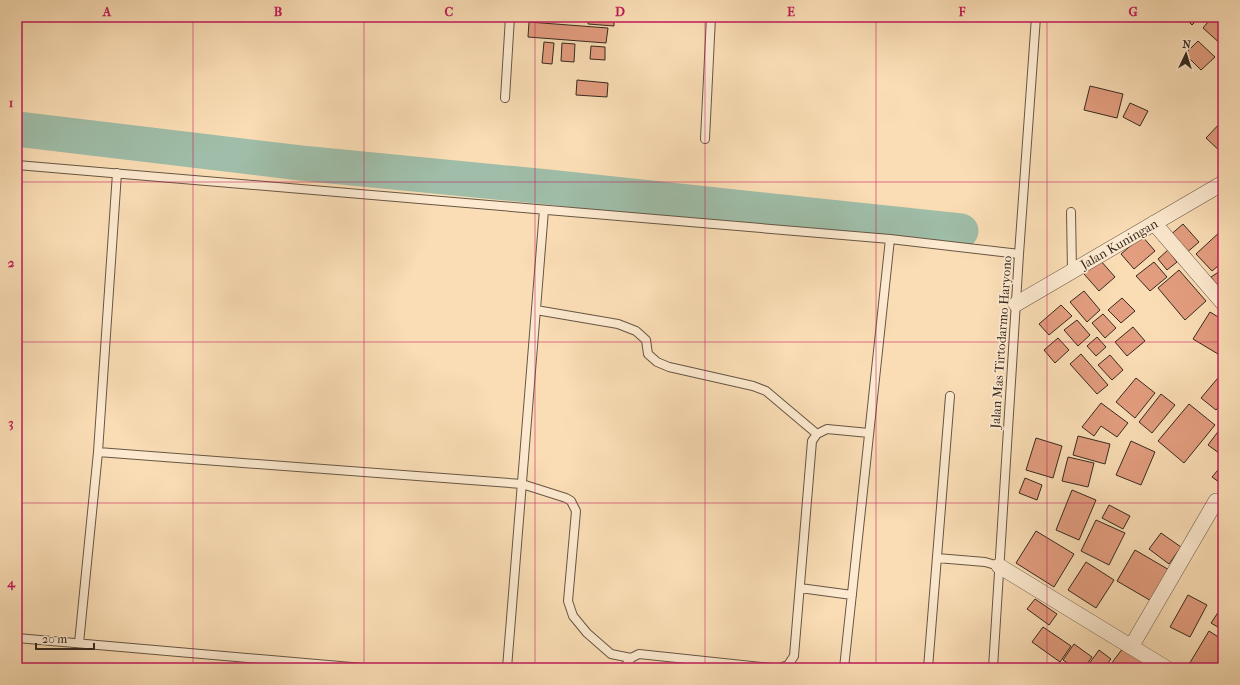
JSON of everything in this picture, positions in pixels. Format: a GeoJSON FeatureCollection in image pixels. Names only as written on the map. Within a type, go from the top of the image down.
{"type":"FeatureCollection","features":[{"type":"Feature","properties":{"kind":"street","name":"Jalan Kuningan"},"geometry":{"type":"LineString","coordinates":[[1016,304],[1223,183]]}},
{"type":"Feature","properties":{"kind":"street"},"geometry":{"type":"LineString","coordinates":[[1154,223],[1223,303]]}},
{"type":"Feature","properties":{"kind":"street"},"geometry":{"type":"LineString","coordinates":[[1131,647],[1216,501]]}},
{"type":"Feature","properties":{"kind":"street"},"geometry":{"type":"LineString","coordinates":[[999,566],[1166,668]]}},
{"type":"Feature","properties":{"kind":"lane"},"geometry":{"type":"LineString","coordinates":[[505,98],[510,17]]}},
{"type":"Feature","properties":{"kind":"lane"},"geometry":{"type":"LineString","coordinates":[[705,139],[711,17]]}},
{"type":"Feature","properties":{"kind":"lane","name":"Jalan Mas Tirtodarmo Haryono"},"geometry":{"type":"LineString","coordinates":[[993,668],[1019,254],[1036,17]]}},
{"type":"Feature","properties":{"kind":"lane"},"geometry":{"type":"LineString","coordinates":[[17,165],[890,239],[1019,254]]}},
{"type":"Feature","properties":{"kind":"lane"},"geometry":{"type":"LineString","coordinates":[[79,644],[98,452],[117,173]]}},
{"type":"Feature","properties":{"kind":"lane"},"geometry":{"type":"LineString","coordinates":[[507,668],[544,210]]}},
{"type":"Feature","properties":{"kind":"lane"},"geometry":{"type":"LineString","coordinates":[[1071,212],[1072,271]]}},
{"type":"Feature","properties":{"kind":"lane"},"geometry":{"type":"LineString","coordinates":[[844,668],[890,239]]}},
{"type":"Feature","properties":{"kind":"lane"},"geometry":{"type":"LineString","coordinates":[[536,310],[618,324],[636,331],[646,340],[648,354],[656,362],[669,367],[753,386],[766,391],[817,434]]}},
{"type":"Feature","properties":{"kind":"lane"},"geometry":{"type":"LineString","coordinates":[[928,668],[950,396]]}},
{"type":"Feature","properties":{"kind":"lane"},"geometry":{"type":"LineString","coordinates":[[780,668],[788,665],[794,656],[812,441],[817,434],[827,429],[869,433]]}},
{"type":"Feature","properties":{"kind":"lane"},"geometry":{"type":"LineString","coordinates":[[98,452],[522,484],[566,498],[571,501],[576,511],[568,601],[573,616],[587,633],[611,654],[631,658]]}},
{"type":"Feature","properties":{"kind":"lane"},"geometry":{"type":"LineString","coordinates":[[937,558],[985,562],[999,566]]}},
{"type":"Feature","properties":{"kind":"lane"},"geometry":{"type":"LineString","coordinates":[[800,588],[852,595]]}},
{"type":"Feature","properties":{"kind":"lane"},"geometry":{"type":"LineString","coordinates":[[17,638],[363,668]]}},
{"type":"Feature","properties":{"kind":"lane"},"geometry":{"type":"LineString","coordinates":[[624,668],[631,658],[639,654],[772,668]]}},
{"type":"Feature","properties":{"kind":"building"},"geometry":{"type":"Polygon","coordinates":[[[540,17],[550,17],[549,19],[540,17]]]}},
{"type":"Feature","properties":{"kind":"building"},"geometry":{"type":"Polygon","coordinates":[[[589,17],[614,17],[614,26],[588,24],[589,17]]]}},
{"type":"Feature","properties":{"kind":"building"},"geometry":{"type":"Polygon","coordinates":[[[1153,17],[1163,17],[1159,22],[1153,17]]]}},
{"type":"Feature","properties":{"kind":"building"},"geometry":{"type":"Polygon","coordinates":[[[1184,17],[1200,17],[1192,25],[1184,17]]]}},
{"type":"Feature","properties":{"kind":"building"},"geometry":{"type":"Polygon","coordinates":[[[1212,17],[1223,17],[1223,46],[1203,28],[1212,17]]]}},
{"type":"Feature","properties":{"kind":"building"},"geometry":{"type":"Polygon","coordinates":[[[529,22],[608,28],[606,43],[528,37],[529,22]]]}},
{"type":"Feature","properties":{"kind":"building"},"geometry":{"type":"Polygon","coordinates":[[[1198,41],[1215,57],[1201,70],[1185,54],[1198,41]]]}},
{"type":"Feature","properties":{"kind":"building"},"geometry":{"type":"Polygon","coordinates":[[[544,42],[554,43],[552,64],[542,63],[544,42]]]}},
{"type":"Feature","properties":{"kind":"building"},"geometry":{"type":"Polygon","coordinates":[[[562,43],[575,44],[574,62],[561,61],[562,43]]]}},
{"type":"Feature","properties":{"kind":"building"},"geometry":{"type":"Polygon","coordinates":[[[591,46],[605,47],[605,60],[590,59],[591,46]]]}},
{"type":"Feature","properties":{"kind":"building"},"geometry":{"type":"Polygon","coordinates":[[[577,80],[608,83],[607,97],[576,95],[577,80]]]}},
{"type":"Feature","properties":{"kind":"building"},"geometry":{"type":"Polygon","coordinates":[[[1090,86],[1123,94],[1117,118],[1084,110],[1090,86]]]}},
{"type":"Feature","properties":{"kind":"building"},"geometry":{"type":"Polygon","coordinates":[[[1130,103],[1148,111],[1140,126],[1123,117],[1130,103]]]}},
{"type":"Feature","properties":{"kind":"building"},"geometry":{"type":"Polygon","coordinates":[[[1223,120],[1223,154],[1206,138],[1223,120]]]}},
{"type":"Feature","properties":{"kind":"building"},"geometry":{"type":"Polygon","coordinates":[[[1183,224],[1199,242],[1184,255],[1168,237],[1183,224]]]}},
{"type":"Feature","properties":{"kind":"building"},"geometry":{"type":"Polygon","coordinates":[[[1223,229],[1223,262],[1212,271],[1196,254],[1223,229]]]}},
{"type":"Feature","properties":{"kind":"building"},"geometry":{"type":"Polygon","coordinates":[[[1142,236],[1155,251],[1134,269],[1121,254],[1142,236]]]}},
{"type":"Feature","properties":{"kind":"building"},"geometry":{"type":"Polygon","coordinates":[[[1168,250],[1177,262],[1167,270],[1158,259],[1168,250]]]}},
{"type":"Feature","properties":{"kind":"building"},"geometry":{"type":"Polygon","coordinates":[[[1100,260],[1115,277],[1099,291],[1084,274],[1100,260]]]}},
{"type":"Feature","properties":{"kind":"building"},"geometry":{"type":"Polygon","coordinates":[[[1154,262],[1167,277],[1150,291],[1136,276],[1154,262]]]}},
{"type":"Feature","properties":{"kind":"building"},"geometry":{"type":"Polygon","coordinates":[[[1223,269],[1223,293],[1211,277],[1223,269]]]}},
{"type":"Feature","properties":{"kind":"building"},"geometry":{"type":"Polygon","coordinates":[[[1179,270],[1206,301],[1185,320],[1158,288],[1179,270]]]}},
{"type":"Feature","properties":{"kind":"building"},"geometry":{"type":"Polygon","coordinates":[[[1084,291],[1100,310],[1087,322],[1070,302],[1084,291]]]}},
{"type":"Feature","properties":{"kind":"building"},"geometry":{"type":"Polygon","coordinates":[[[1122,298],[1135,311],[1121,323],[1108,310],[1122,298]]]}},
{"type":"Feature","properties":{"kind":"building"},"geometry":{"type":"Polygon","coordinates":[[[1061,305],[1072,316],[1049,335],[1039,324],[1061,305]]]}},
{"type":"Feature","properties":{"kind":"building"},"geometry":{"type":"Polygon","coordinates":[[[1210,312],[1223,320],[1223,357],[1193,339],[1210,312]]]}},
{"type":"Feature","properties":{"kind":"building"},"geometry":{"type":"Polygon","coordinates":[[[1103,314],[1116,328],[1105,338],[1092,323],[1103,314]]]}},
{"type":"Feature","properties":{"kind":"building"},"geometry":{"type":"Polygon","coordinates":[[[1077,320],[1090,335],[1078,346],[1064,330],[1077,320]]]}},
{"type":"Feature","properties":{"kind":"building"},"geometry":{"type":"Polygon","coordinates":[[[1133,327],[1145,341],[1127,356],[1115,342],[1133,327]]]}},
{"type":"Feature","properties":{"kind":"building"},"geometry":{"type":"Polygon","coordinates":[[[1097,337],[1106,347],[1096,356],[1087,346],[1097,337]]]}},
{"type":"Feature","properties":{"kind":"building"},"geometry":{"type":"Polygon","coordinates":[[[1058,338],[1069,350],[1055,363],[1044,350],[1058,338]]]}},
{"type":"Feature","properties":{"kind":"building"},"geometry":{"type":"Polygon","coordinates":[[[1081,354],[1108,385],[1097,394],[1070,364],[1081,354]]]}},
{"type":"Feature","properties":{"kind":"building"},"geometry":{"type":"Polygon","coordinates":[[[1110,355],[1123,370],[1112,380],[1098,365],[1110,355]]]}},
{"type":"Feature","properties":{"kind":"building"},"geometry":{"type":"Polygon","coordinates":[[[1223,372],[1223,402],[1216,410],[1201,398],[1223,372]]]}},
{"type":"Feature","properties":{"kind":"building"},"geometry":{"type":"Polygon","coordinates":[[[1136,378],[1155,393],[1135,418],[1116,402],[1136,378]]]}},
{"type":"Feature","properties":{"kind":"building"},"geometry":{"type":"Polygon","coordinates":[[[1161,394],[1175,405],[1152,433],[1139,422],[1161,394]]]}},
{"type":"Feature","properties":{"kind":"building"},"geometry":{"type":"Polygon","coordinates":[[[1101,403],[1128,423],[1117,437],[1101,426],[1094,436],[1082,427],[1101,403]]]}},
{"type":"Feature","properties":{"kind":"building"},"geometry":{"type":"Polygon","coordinates":[[[1189,404],[1215,425],[1184,463],[1158,441],[1189,404]]]}},
{"type":"Feature","properties":{"kind":"building"},"geometry":{"type":"Polygon","coordinates":[[[1223,425],[1223,456],[1208,445],[1223,425]]]}},
{"type":"Feature","properties":{"kind":"building"},"geometry":{"type":"Polygon","coordinates":[[[1078,436],[1110,444],[1105,464],[1073,455],[1078,436]]]}},
{"type":"Feature","properties":{"kind":"building"},"geometry":{"type":"Polygon","coordinates":[[[1036,438],[1062,446],[1053,478],[1026,470],[1036,438]]]}},
{"type":"Feature","properties":{"kind":"building"},"geometry":{"type":"Polygon","coordinates":[[[1131,441],[1155,452],[1141,485],[1116,475],[1131,441]]]}},
{"type":"Feature","properties":{"kind":"building"},"geometry":{"type":"Polygon","coordinates":[[[1068,457],[1094,463],[1088,487],[1062,481],[1068,457]]]}},
{"type":"Feature","properties":{"kind":"building"},"geometry":{"type":"Polygon","coordinates":[[[1223,464],[1223,485],[1212,477],[1223,464]]]}},
{"type":"Feature","properties":{"kind":"building"},"geometry":{"type":"Polygon","coordinates":[[[1025,478],[1042,485],[1037,500],[1019,493],[1025,478]]]}},
{"type":"Feature","properties":{"kind":"building"},"geometry":{"type":"Polygon","coordinates":[[[1072,490],[1096,500],[1079,540],[1056,530],[1072,490]]]}},
{"type":"Feature","properties":{"kind":"building"},"geometry":{"type":"Polygon","coordinates":[[[1109,505],[1130,516],[1123,529],[1102,518],[1109,505]]]}},
{"type":"Feature","properties":{"kind":"building"},"geometry":{"type":"Polygon","coordinates":[[[1096,520],[1125,533],[1109,565],[1081,551],[1096,520]]]}},
{"type":"Feature","properties":{"kind":"building"},"geometry":{"type":"Polygon","coordinates":[[[1036,531],[1074,554],[1054,587],[1016,563],[1036,531]]]}},
{"type":"Feature","properties":{"kind":"building"},"geometry":{"type":"Polygon","coordinates":[[[1161,533],[1181,547],[1169,564],[1149,549],[1161,533]]]}},
{"type":"Feature","properties":{"kind":"building"},"geometry":{"type":"Polygon","coordinates":[[[1135,550],[1171,571],[1153,602],[1117,581],[1135,550]]]}},
{"type":"Feature","properties":{"kind":"building"},"geometry":{"type":"Polygon","coordinates":[[[1086,562],[1114,580],[1096,608],[1068,590],[1086,562]]]}},
{"type":"Feature","properties":{"kind":"building"},"geometry":{"type":"Polygon","coordinates":[[[1188,595],[1207,605],[1190,637],[1170,627],[1188,595]]]}},
{"type":"Feature","properties":{"kind":"building"},"geometry":{"type":"Polygon","coordinates":[[[1035,599],[1057,614],[1049,625],[1027,609],[1035,599]]]}},
{"type":"Feature","properties":{"kind":"building"},"geometry":{"type":"Polygon","coordinates":[[[1223,605],[1223,630],[1211,623],[1223,605]]]}},
{"type":"Feature","properties":{"kind":"building"},"geometry":{"type":"Polygon","coordinates":[[[1043,627],[1071,646],[1060,662],[1032,642],[1043,627]]]}},
{"type":"Feature","properties":{"kind":"building"},"geometry":{"type":"Polygon","coordinates":[[[1209,631],[1223,640],[1223,655],[1215,668],[1190,668],[1188,666],[1209,631]]]}},
{"type":"Feature","properties":{"kind":"building"},"geometry":{"type":"Polygon","coordinates":[[[1074,644],[1092,657],[1084,668],[1075,668],[1063,660],[1074,644]]]}},
{"type":"Feature","properties":{"kind":"building"},"geometry":{"type":"Polygon","coordinates":[[[1123,648],[1148,666],[1147,668],[1108,668],[1123,648]]]}},
{"type":"Feature","properties":{"kind":"building"},"geometry":{"type":"Polygon","coordinates":[[[1099,650],[1111,659],[1104,668],[1086,668],[1099,650]]]}},
{"type":"Feature","properties":{"kind":"waterway"},"geometry":{"type":"LineString","coordinates":[[17,129],[301,163],[548,187],[961,231]]}}]}
